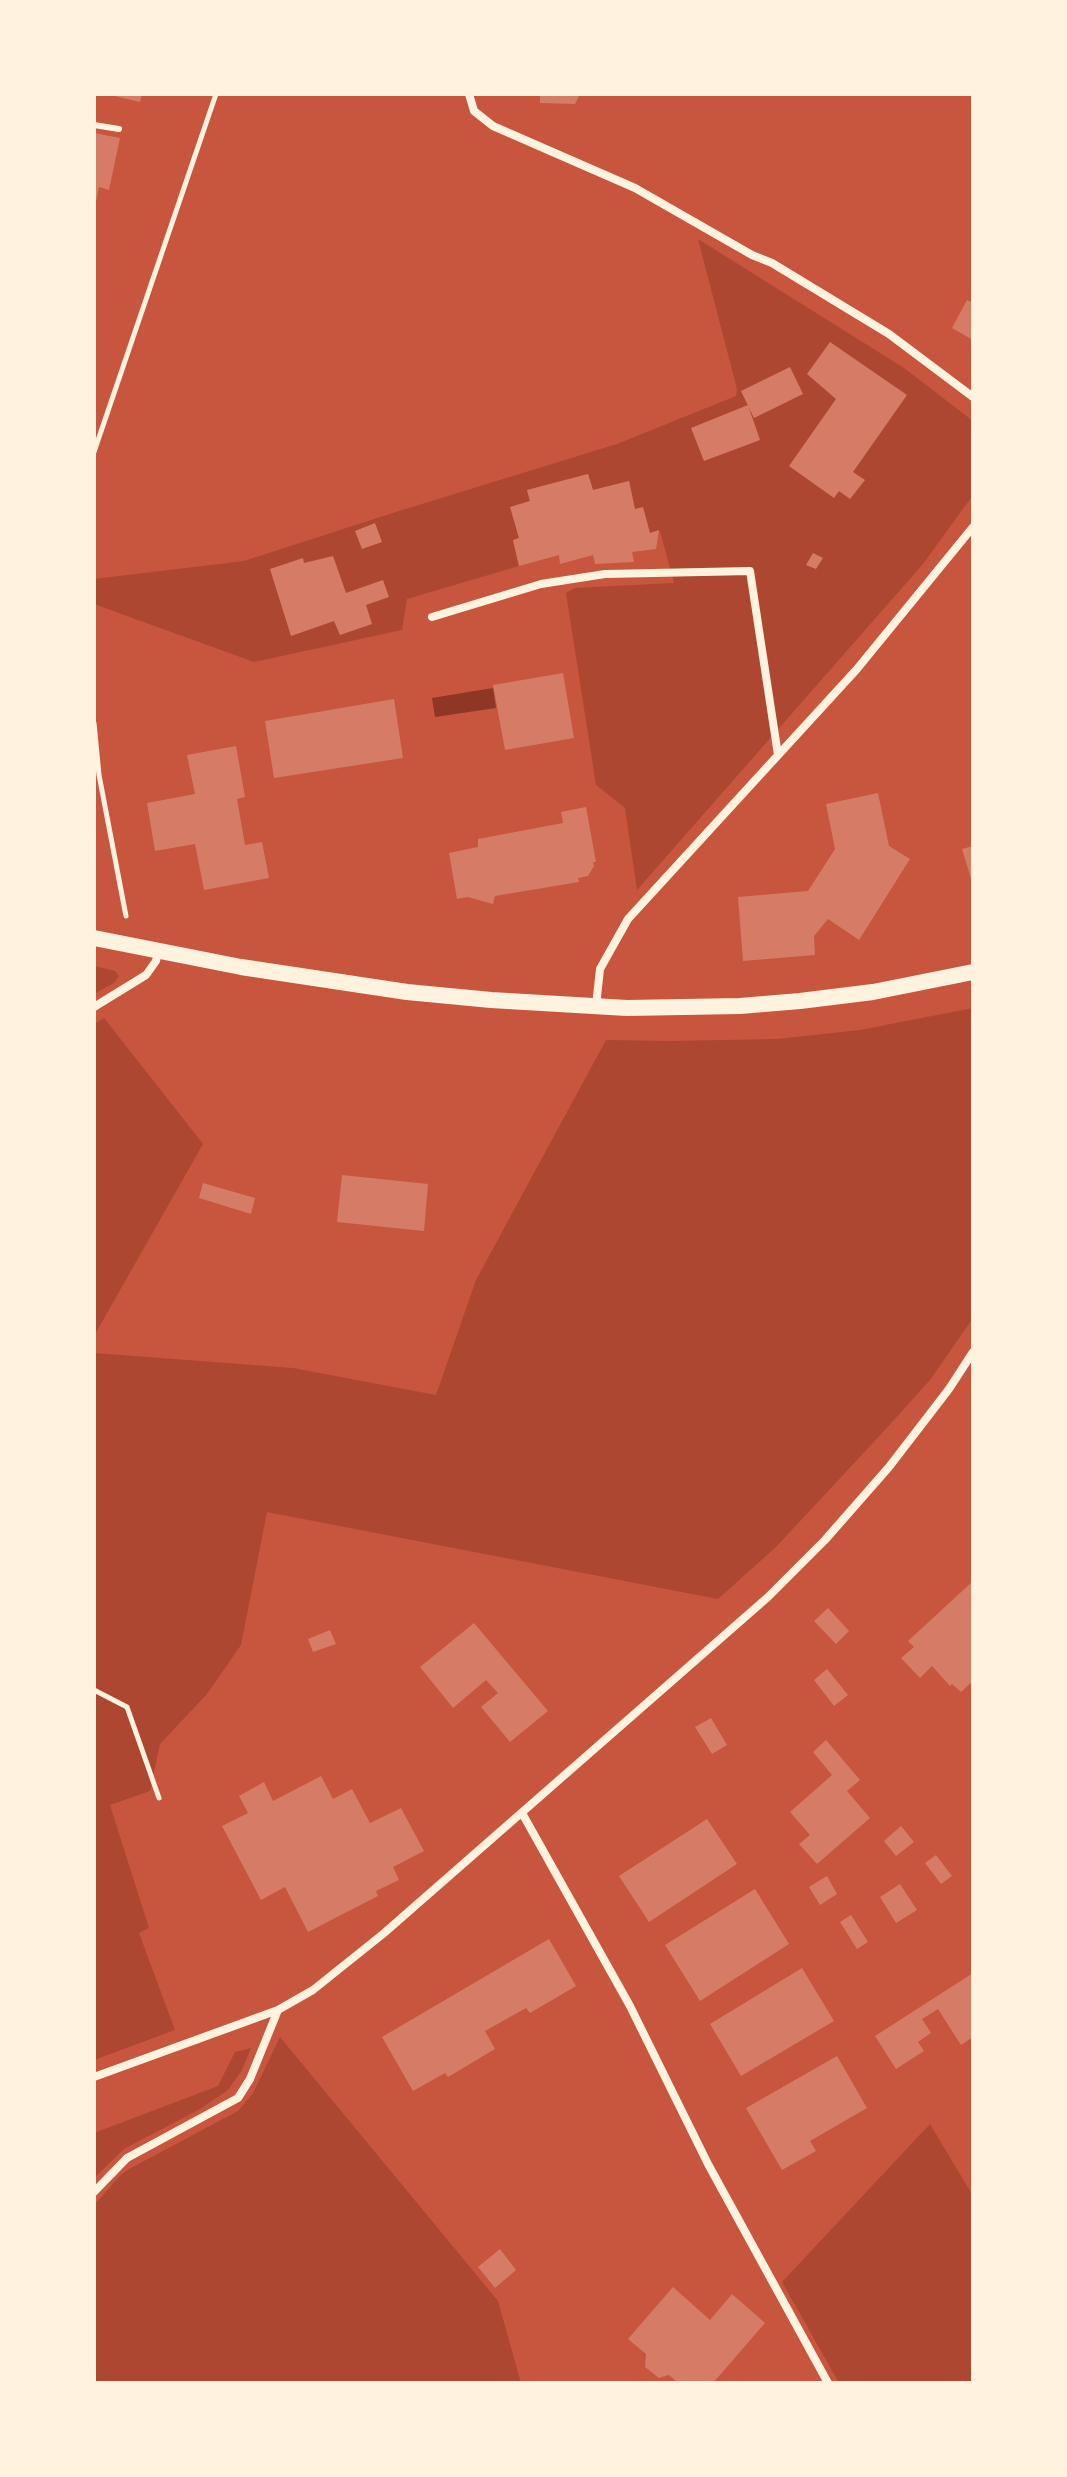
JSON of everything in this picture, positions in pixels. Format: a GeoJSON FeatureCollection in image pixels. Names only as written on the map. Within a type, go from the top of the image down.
{"type":"FeatureCollection","features":[{"type":"Feature","properties":{"kind":"main road"},"geometry":{"type":"LineString","coordinates":[[94,938],[309,979],[491,1000],[596,1006],[682,1008],[800,1001],[873,992],[973,972]]}},
{"type":"Feature","properties":{"kind":"street"},"geometry":{"type":"LineString","coordinates":[[469,94],[474,111],[493,126],[635,188],[752,255],[772,263],[889,334],[973,397]]}},
{"type":"Feature","properties":{"kind":"street"},"geometry":{"type":"LineString","coordinates":[[596,1006],[600,969],[628,919],[857,669],[973,527]]}},
{"type":"Feature","properties":{"kind":"street"},"geometry":{"type":"LineString","coordinates":[[432,617],[541,584],[605,574],[750,571],[778,755]]}},
{"type":"Feature","properties":{"kind":"street"},"geometry":{"type":"LineString","coordinates":[[94,1007],[146,975],[156,961],[158,951]]}},
{"type":"Feature","properties":{"kind":"street"},"geometry":{"type":"LineString","coordinates":[[94,2077],[278,2010],[313,1990],[383,1934],[768,1597],[825,1540],[899,1455],[973,1352]]}},
{"type":"Feature","properties":{"kind":"street"},"geometry":{"type":"LineString","coordinates":[[522,1813],[643,2029],[708,2164],[828,2383]]}},
{"type":"Feature","properties":{"kind":"street"},"geometry":{"type":"LineString","coordinates":[[94,2192],[127,2158],[238,2098],[250,2079],[278,2010]]}},
{"type":"Feature","properties":{"kind":"lane"},"geometry":{"type":"LineString","coordinates":[[94,125],[119,129]]}},
{"type":"Feature","properties":{"kind":"path"},"geometry":{"type":"LineString","coordinates":[[94,452],[216,94]]}},
{"type":"Feature","properties":{"kind":"path"},"geometry":{"type":"LineString","coordinates":[[94,723],[99,775],[126,916]]}},
{"type":"Feature","properties":{"kind":"path"},"geometry":{"type":"LineString","coordinates":[[94,1690],[127,1707],[159,1798]]}},
{"type":"Feature","properties":{"kind":"shaded area"},"geometry":{"type":"Polygon","coordinates":[[[698,239],[904,368],[973,421],[973,495],[923,564],[637,890],[625,808],[596,785],[566,593],[575,588],[674,583],[660,531],[650,533],[635,509],[629,481],[593,490],[588,474],[527,490],[530,501],[511,507],[519,538],[513,541],[519,566],[407,599],[402,630],[254,662],[94,604],[94,579],[244,561],[617,444],[736,396],[737,389],[698,239]]]}},
{"type":"Feature","properties":{"kind":"shaded area"},"geometry":{"type":"Polygon","coordinates":[[[493,688],[496,708],[435,717],[432,698],[493,688]]]}},
{"type":"Feature","properties":{"kind":"shaded area"},"geometry":{"type":"Polygon","coordinates":[[[94,966],[115,971],[119,976],[114,983],[94,994],[94,966]]]}},
{"type":"Feature","properties":{"kind":"shaded area"},"geometry":{"type":"Polygon","coordinates":[[[973,1008],[973,1318],[930,1380],[884,1431],[776,1547],[718,1599],[267,1512],[241,1645],[207,1694],[160,1744],[150,1791],[110,1805],[149,1928],[139,1933],[175,2030],[94,2060],[94,1353],[293,1368],[436,1395],[476,1280],[606,1040],[777,1039],[860,1030],[973,1008]]]}},
{"type":"Feature","properties":{"kind":"shaded area"},"geometry":{"type":"Polygon","coordinates":[[[104,1018],[203,1144],[94,1336],[94,1024],[104,1018]]]}},
{"type":"Feature","properties":{"kind":"shaded area"},"geometry":{"type":"Polygon","coordinates":[[[280,2037],[498,2301],[521,2383],[94,2383],[94,2205],[129,2169],[238,2111],[253,2093],[280,2037]]]}},
{"type":"Feature","properties":{"kind":"shaded area"},"geometry":{"type":"Polygon","coordinates":[[[251,2048],[242,2070],[228,2090],[200,2109],[124,2149],[94,2178],[94,2133],[218,2086],[235,2052],[251,2048]]]}},
{"type":"Feature","properties":{"kind":"shaded area"},"geometry":{"type":"Polygon","coordinates":[[[930,2124],[973,2196],[973,2383],[839,2383],[782,2282],[930,2124]]]}},
{"type":"Feature","properties":{"kind":"building"},"geometry":{"type":"Polygon","coordinates":[[[106,94],[142,94],[140,102],[106,94]]]}},
{"type":"Feature","properties":{"kind":"building"},"geometry":{"type":"Polygon","coordinates":[[[540,94],[580,94],[575,104],[540,103],[540,94]]]}},
{"type":"Feature","properties":{"kind":"building"},"geometry":{"type":"Polygon","coordinates":[[[94,133],[120,138],[109,190],[99,187],[95,206],[94,133]]]}},
{"type":"Feature","properties":{"kind":"building"},"geometry":{"type":"Polygon","coordinates":[[[967,300],[973,303],[973,340],[952,328],[967,300]]]}},
{"type":"Feature","properties":{"kind":"building"},"geometry":{"type":"Polygon","coordinates":[[[830,342],[907,395],[853,472],[865,480],[850,499],[839,491],[834,498],[789,466],[836,399],[807,374],[830,342]]]}},
{"type":"Feature","properties":{"kind":"building"},"geometry":{"type":"Polygon","coordinates":[[[790,367],[803,394],[754,418],[741,391],[790,367]]]}},
{"type":"Feature","properties":{"kind":"building"},"geometry":{"type":"Polygon","coordinates":[[[748,405],[760,440],[704,461],[691,428],[748,405]]]}},
{"type":"Feature","properties":{"kind":"building"},"geometry":{"type":"Polygon","coordinates":[[[588,474],[593,490],[629,481],[635,509],[643,507],[650,533],[659,530],[656,549],[632,552],[634,562],[595,564],[593,555],[560,564],[559,555],[519,566],[513,540],[519,538],[510,507],[530,501],[527,490],[588,474]]]}},
{"type":"Feature","properties":{"kind":"building"},"geometry":{"type":"Polygon","coordinates":[[[375,523],[382,542],[362,549],[355,531],[375,523]]]}},
{"type":"Feature","properties":{"kind":"building"},"geometry":{"type":"Polygon","coordinates":[[[813,553],[823,558],[816,569],[806,565],[813,553]]]}},
{"type":"Feature","properties":{"kind":"building"},"geometry":{"type":"Polygon","coordinates":[[[333,556],[346,593],[383,580],[389,597],[366,605],[372,624],[340,635],[334,621],[291,636],[270,569],[303,558],[304,563],[333,556]]]}},
{"type":"Feature","properties":{"kind":"building"},"geometry":{"type":"Polygon","coordinates":[[[563,673],[574,738],[505,750],[493,685],[563,673]]]}},
{"type":"Feature","properties":{"kind":"building"},"geometry":{"type":"Polygon","coordinates":[[[394,699],[403,758],[274,778],[265,721],[394,699]]]}},
{"type":"Feature","properties":{"kind":"building"},"geometry":{"type":"Polygon","coordinates":[[[236,746],[245,797],[237,799],[245,845],[262,842],[269,878],[204,890],[195,844],[155,851],[147,803],[195,794],[187,755],[236,746]]]}},
{"type":"Feature","properties":{"kind":"building"},"geometry":{"type":"Polygon","coordinates":[[[878,793],[889,846],[910,859],[859,940],[828,919],[814,936],[815,955],[743,961],[738,897],[808,891],[835,849],[826,804],[878,793]]]}},
{"type":"Feature","properties":{"kind":"building"},"geometry":{"type":"Polygon","coordinates":[[[586,807],[596,862],[593,862],[588,876],[578,878],[579,882],[495,896],[493,904],[468,897],[457,899],[449,853],[478,847],[478,839],[563,823],[561,812],[586,807]]]}},
{"type":"Feature","properties":{"kind":"building"},"geometry":{"type":"Polygon","coordinates":[[[973,846],[973,882],[972,882],[962,849],[973,846]]]}},
{"type":"Feature","properties":{"kind":"building"},"geometry":{"type":"Polygon","coordinates":[[[342,1175],[428,1184],[424,1231],[337,1222],[342,1175]]]}},
{"type":"Feature","properties":{"kind":"building"},"geometry":{"type":"Polygon","coordinates":[[[203,1183],[255,1198],[251,1214],[199,1198],[203,1183]]]}},
{"type":"Feature","properties":{"kind":"building"},"geometry":{"type":"Polygon","coordinates":[[[973,1581],[973,1681],[961,1692],[952,1684],[950,1686],[932,1666],[920,1678],[901,1658],[914,1647],[908,1641],[973,1581]]]}},
{"type":"Feature","properties":{"kind":"building"},"geometry":{"type":"Polygon","coordinates":[[[828,1608],[849,1631],[836,1644],[814,1621],[828,1608]]]}},
{"type":"Feature","properties":{"kind":"building"},"geometry":{"type":"Polygon","coordinates":[[[474,1623],[548,1711],[510,1742],[481,1707],[498,1693],[486,1680],[453,1708],[420,1667],[474,1623]]]}},
{"type":"Feature","properties":{"kind":"building"},"geometry":{"type":"Polygon","coordinates":[[[330,1630],[336,1644],[313,1652],[308,1639],[330,1630]]]}},
{"type":"Feature","properties":{"kind":"building"},"geometry":{"type":"Polygon","coordinates":[[[827,1669],[848,1695],[834,1706],[814,1680],[827,1669]]]}},
{"type":"Feature","properties":{"kind":"building"},"geometry":{"type":"Polygon","coordinates":[[[711,1718],[727,1745],[712,1754],[695,1727],[711,1718]]]}},
{"type":"Feature","properties":{"kind":"building"},"geometry":{"type":"Polygon","coordinates":[[[826,1740],[860,1780],[847,1791],[870,1818],[817,1864],[799,1844],[810,1835],[790,1812],[832,1775],[813,1752],[826,1740]]]}},
{"type":"Feature","properties":{"kind":"building"},"geometry":{"type":"Polygon","coordinates":[[[321,1776],[333,1799],[352,1789],[370,1823],[401,1808],[424,1851],[393,1867],[399,1880],[376,1891],[378,1896],[308,1932],[285,1887],[261,1900],[222,1826],[248,1813],[239,1796],[264,1782],[273,1801],[321,1776]]]}},
{"type":"Feature","properties":{"kind":"building"},"geometry":{"type":"Polygon","coordinates":[[[707,1819],[737,1864],[649,1922],[619,1876],[707,1819]]]}},
{"type":"Feature","properties":{"kind":"building"},"geometry":{"type":"Polygon","coordinates":[[[901,1826],[914,1842],[896,1856],[884,1841],[901,1826]]]}},
{"type":"Feature","properties":{"kind":"building"},"geometry":{"type":"Polygon","coordinates":[[[936,1855],[952,1876],[941,1884],[925,1863],[936,1855]]]}},
{"type":"Feature","properties":{"kind":"building"},"geometry":{"type":"Polygon","coordinates":[[[827,1876],[837,1894],[820,1905],[809,1887],[827,1876]]]}},
{"type":"Feature","properties":{"kind":"building"},"geometry":{"type":"Polygon","coordinates":[[[900,1884],[917,1910],[896,1923],[880,1897],[900,1884]]]}},
{"type":"Feature","properties":{"kind":"building"},"geometry":{"type":"Polygon","coordinates":[[[755,1889],[789,1944],[700,2001],[665,1945],[755,1889]]]}},
{"type":"Feature","properties":{"kind":"building"},"geometry":{"type":"Polygon","coordinates":[[[851,1915],[868,1942],[857,1949],[840,1922],[851,1915]]]}},
{"type":"Feature","properties":{"kind":"building"},"geometry":{"type":"Polygon","coordinates":[[[549,1939],[576,1986],[530,2013],[526,2008],[485,2031],[495,2049],[448,2077],[445,2073],[413,2091],[382,2037],[549,1939]]]}},
{"type":"Feature","properties":{"kind":"building"},"geometry":{"type":"Polygon","coordinates":[[[802,1968],[834,2021],[741,2076],[710,2024],[802,1968]]]}},
{"type":"Feature","properties":{"kind":"building"},"geometry":{"type":"Polygon","coordinates":[[[973,1973],[973,2037],[961,2045],[938,2009],[922,2019],[931,2033],[918,2042],[924,2051],[896,2069],[875,2036],[973,1973]]]}},
{"type":"Feature","properties":{"kind":"building"},"geometry":{"type":"Polygon","coordinates":[[[837,2056],[867,2108],[810,2141],[816,2151],[782,2170],[746,2108],[837,2056]]]}},
{"type":"Feature","properties":{"kind":"building"},"geometry":{"type":"Polygon","coordinates":[[[500,2249],[516,2270],[495,2288],[478,2267],[500,2249]]]}},
{"type":"Feature","properties":{"kind":"building"},"geometry":{"type":"Polygon","coordinates":[[[673,2287],[710,2320],[732,2294],[765,2323],[713,2383],[678,2383],[669,2375],[659,2378],[645,2367],[646,2354],[628,2339],[673,2287]]]}}]}
